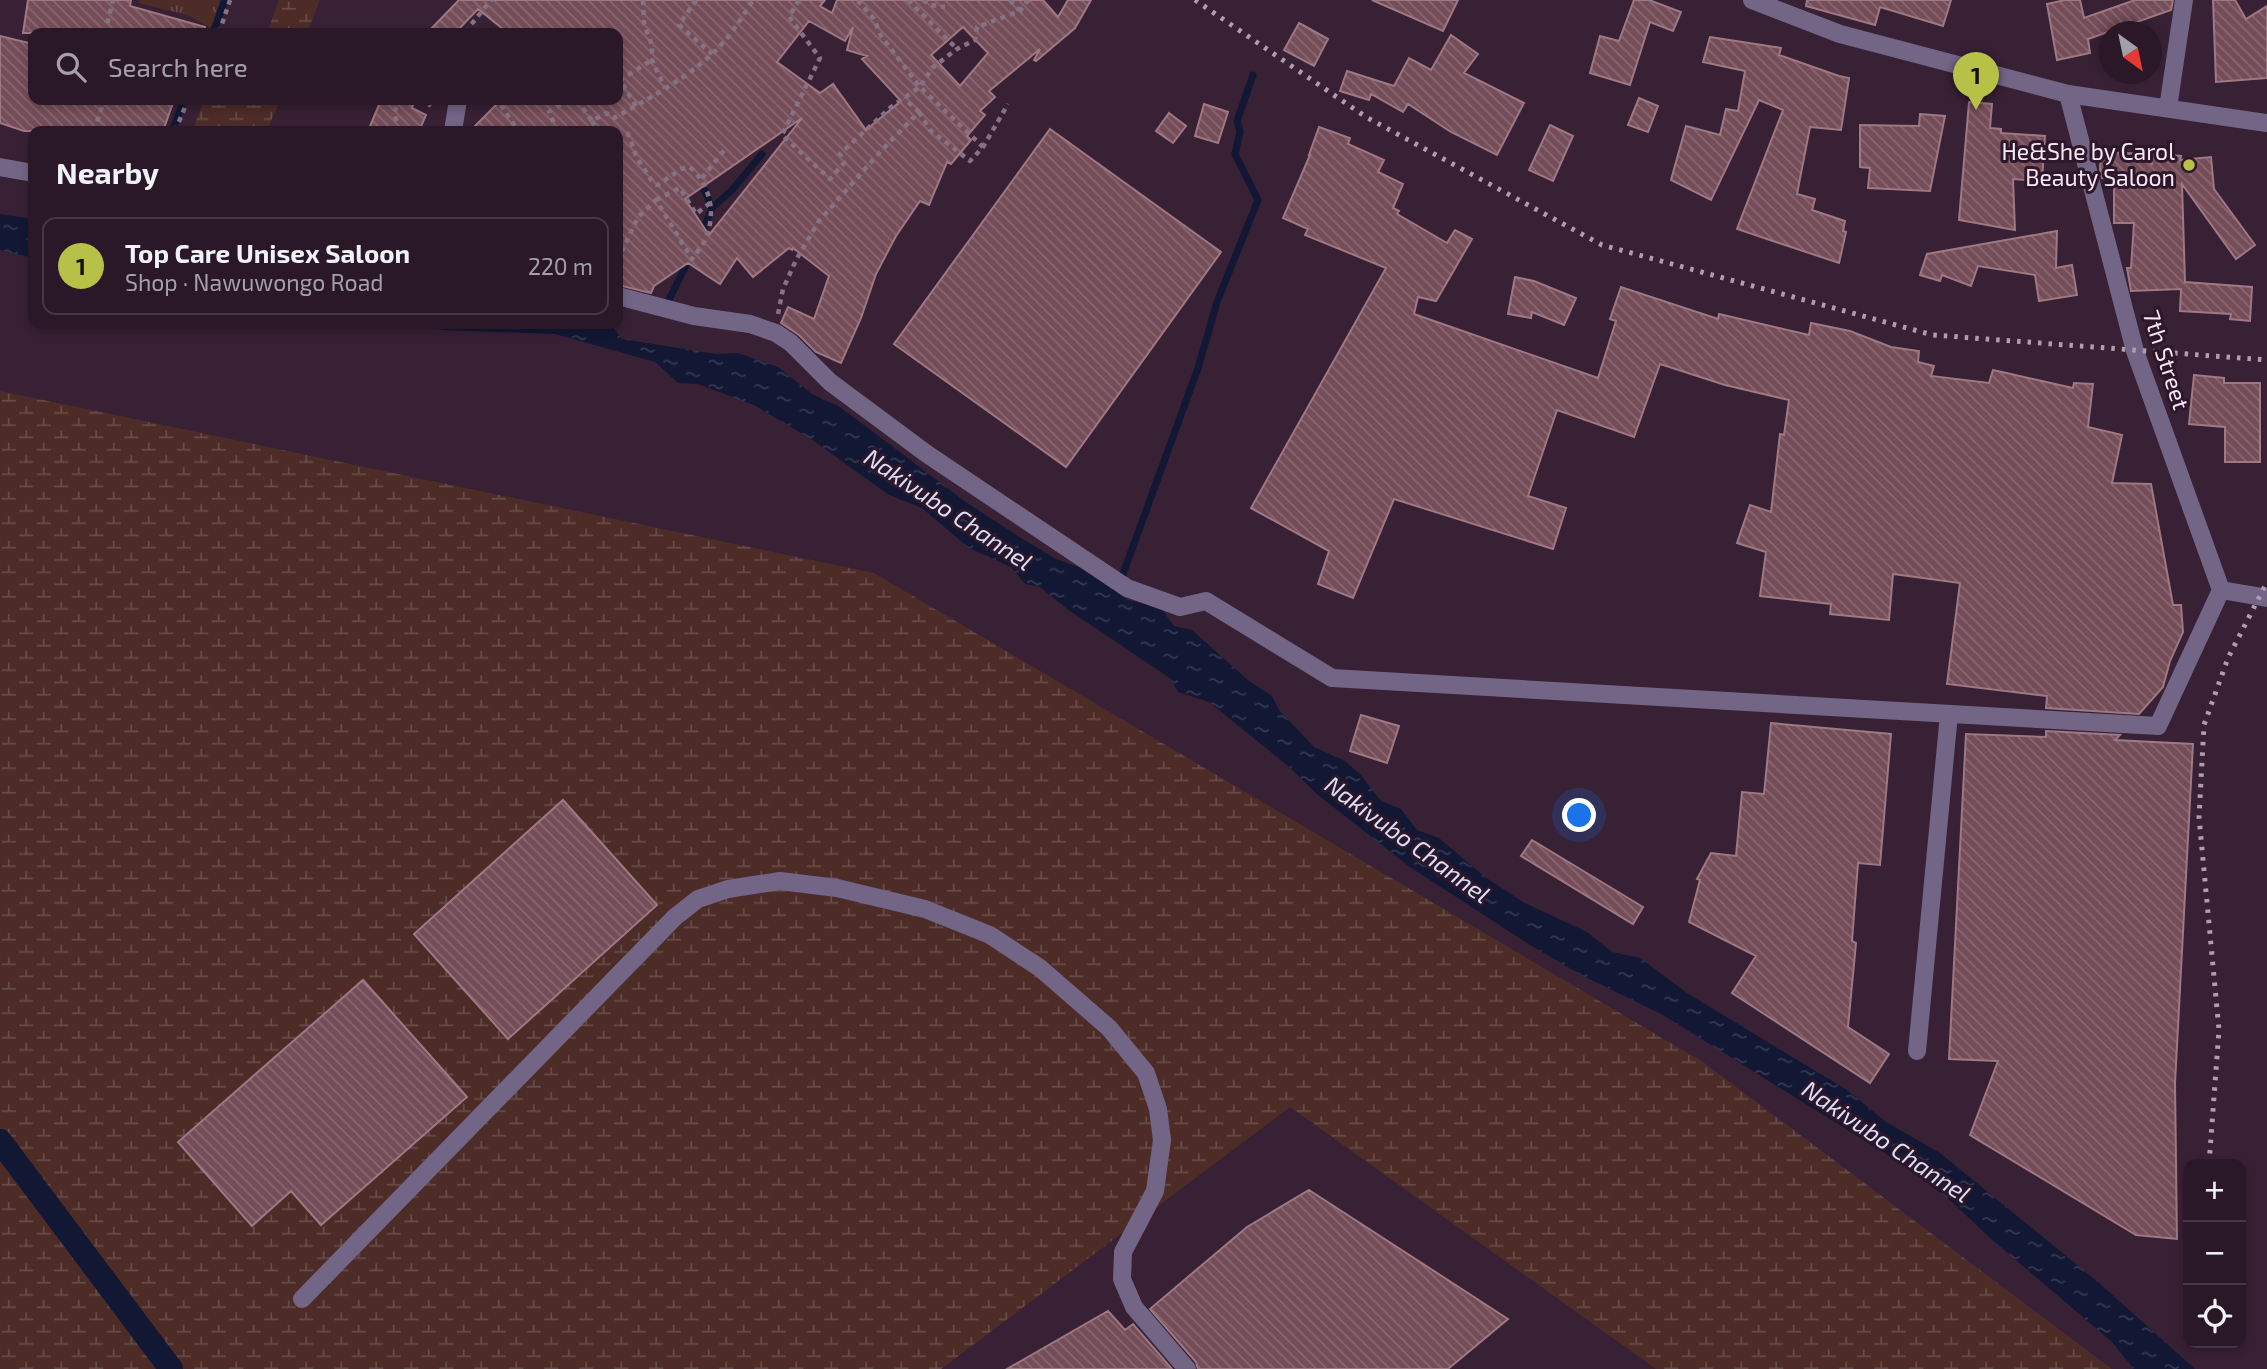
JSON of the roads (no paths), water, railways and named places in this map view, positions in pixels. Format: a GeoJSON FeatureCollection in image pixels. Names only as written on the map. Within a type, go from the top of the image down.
{"type":"FeatureCollection","features":[{"type":"Feature","properties":{"kind":"street"},"geometry":{"type":"LineString","coordinates":[[2168,108],[2184,0]]}},
{"type":"Feature","properties":{"kind":"street"},"geometry":{"type":"LineString","coordinates":[[1756,1],[1840,34],[2068,94],[2267,123]]}},
{"type":"Feature","properties":{"kind":"street","name":"7th Street"},"geometry":{"type":"LineString","coordinates":[[2068,94],[2135,351],[2221,590]]}},
{"type":"Feature","properties":{"kind":"street"},"geometry":{"type":"LineString","coordinates":[[454,126],[457,105]]}},
{"type":"Feature","properties":{"kind":"street"},"geometry":{"type":"LineString","coordinates":[[0,167],[28,172]]}},
{"type":"Feature","properties":{"kind":"street"},"geometry":{"type":"LineString","coordinates":[[623,297],[694,316],[750,324],[776,333],[791,343],[830,382],[927,454],[1127,588],[1180,607],[1206,601],[1332,678],[2158,726],[2221,590],[2267,598]]}},
{"type":"Feature","properties":{"kind":"street"},"geometry":{"type":"LineString","coordinates":[[1917,1051],[1949,714]]}},
{"type":"Feature","properties":{"kind":"street"},"geometry":{"type":"LineString","coordinates":[[302,1299],[675,917],[698,899],[728,889],[780,881],[837,888],[925,909],[990,935],[1041,968],[1109,1028],[1146,1073],[1158,1109],[1162,1140],[1155,1191],[1123,1252],[1122,1279],[1134,1307],[1187,1369]]}},
{"type":"Feature","properties":{"kind":"water"},"geometry":{"type":"Polygon","coordinates":[[[0,214],[28,218],[28,257],[0,250],[0,214]]]}},
{"type":"Feature","properties":{"kind":"water","name":"Nakivubo Channel"},"geometry":{"type":"Polygon","coordinates":[[[438,329],[615,329],[622,339],[716,354],[738,353],[778,367],[812,394],[840,407],[966,502],[1018,536],[1056,559],[1099,574],[1127,600],[1160,607],[1174,626],[1192,630],[1249,681],[1272,696],[1279,710],[1314,747],[1345,761],[1360,774],[1381,801],[1401,809],[1417,830],[1439,838],[1485,877],[1523,902],[1587,932],[1612,952],[1640,958],[1687,993],[1847,1090],[1886,1122],[1940,1153],[2098,1282],[2195,1369],[2134,1369],[2112,1342],[1952,1202],[1899,1162],[1663,1015],[1585,977],[1530,945],[1410,867],[1318,795],[1288,766],[1209,702],[1178,692],[1171,679],[1067,609],[1040,587],[1025,584],[1011,567],[969,548],[922,508],[889,495],[814,441],[754,405],[698,384],[678,383],[655,362],[555,334],[438,329]]]}},
{"type":"Feature","properties":{"kind":"waterway"},"geometry":{"type":"LineString","coordinates":[[215,28],[225,0]]}},
{"type":"Feature","properties":{"kind":"waterway"},"geometry":{"type":"LineString","coordinates":[[1123,574],[1198,368],[1217,302],[1258,200],[1235,154],[1240,131],[1237,121],[1253,75]]}},
{"type":"Feature","properties":{"kind":"waterway"},"geometry":{"type":"LineString","coordinates":[[174,126],[182,105]]}},
{"type":"Feature","properties":{"kind":"waterway"},"geometry":{"type":"LineString","coordinates":[[712,208],[732,190],[762,154]]}},
{"type":"Feature","properties":{"kind":"waterway"},"geometry":{"type":"LineString","coordinates":[[700,180],[712,208],[700,237]]}},
{"type":"Feature","properties":{"kind":"waterway"},"geometry":{"type":"LineString","coordinates":[[666,306],[690,257]]}},
{"type":"Feature","properties":{"kind":"waterway"},"geometry":{"type":"LineString","coordinates":[[0,1141],[171,1369]]}},
{"type":"Feature","properties":{"kind":"railway"},"geometry":{"type":"LineString","coordinates":[[1195,0],[1366,117],[1602,245],[1933,335],[2267,360]]}},
{"type":"Feature","properties":{"kind":"railway"},"geometry":{"type":"LineString","coordinates":[[2209,1159],[2219,1030],[2199,817],[2204,725],[2228,658],[2267,582]]}},
{"type":"Feature","properties":{"kind":"place","name":"Top Care Unisex Saloon"},"geometry":{"type":"Point","coordinates":[1976,110]}},
{"type":"Feature","properties":{"kind":"place","name":"He&She by Carol Beauty Saloon"},"geometry":{"type":"Point","coordinates":[2189,165]}}]}
